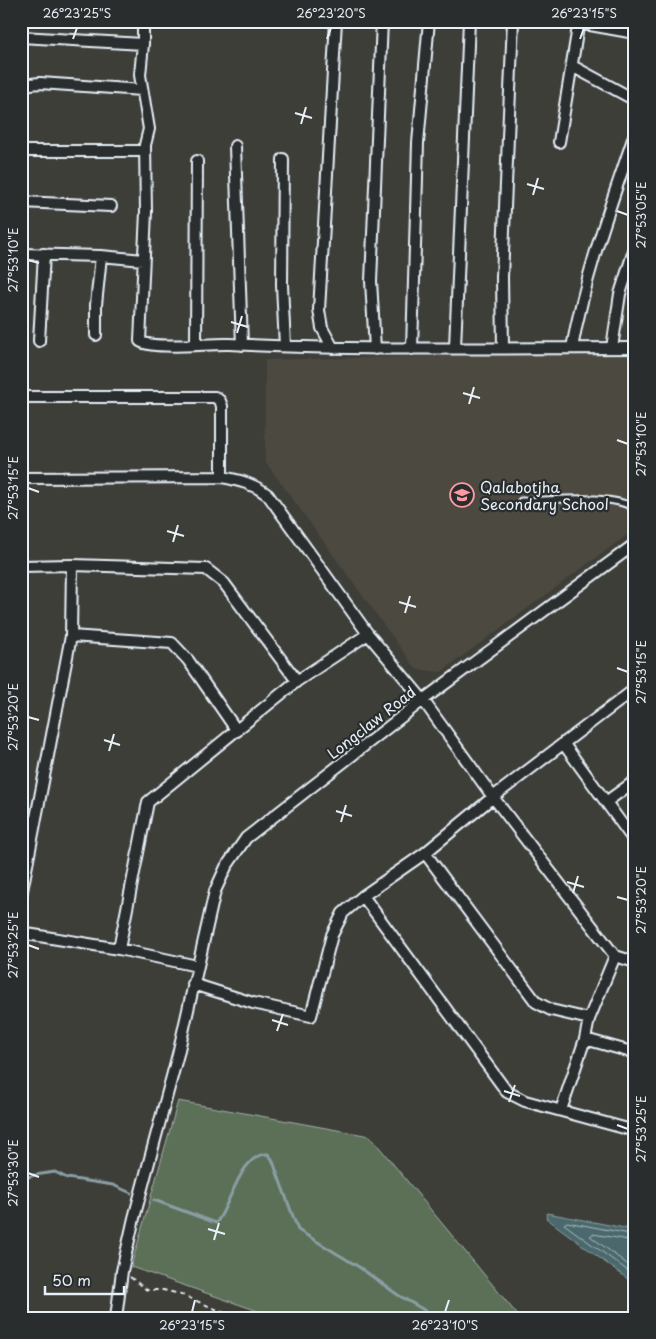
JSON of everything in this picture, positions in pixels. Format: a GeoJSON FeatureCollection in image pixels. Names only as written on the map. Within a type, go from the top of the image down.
{"type":"FeatureCollection","features":[{"type":"Feature","properties":{"kind":"street"},"geometry":{"type":"LineString","coordinates":[[143,21],[140,75],[149,129],[145,151],[146,212],[140,341],[152,346],[196,344],[412,349],[455,347],[635,348]]}},
{"type":"Feature","properties":{"kind":"street"},"geometry":{"type":"LineString","coordinates":[[333,348],[322,328],[319,310],[336,21]]}},
{"type":"Feature","properties":{"kind":"street"},"geometry":{"type":"LineString","coordinates":[[375,348],[372,281],[382,21]]}},
{"type":"Feature","properties":{"kind":"street"},"geometry":{"type":"LineString","coordinates":[[412,349],[418,143],[429,21]]}},
{"type":"Feature","properties":{"kind":"street"},"geometry":{"type":"LineString","coordinates":[[455,347],[469,21]]}},
{"type":"Feature","properties":{"kind":"street"},"geometry":{"type":"LineString","coordinates":[[503,348],[502,277],[513,21]]}},
{"type":"Feature","properties":{"kind":"street"},"geometry":{"type":"LineString","coordinates":[[559,142],[579,22],[635,33]]}},
{"type":"Feature","properties":{"kind":"street"},"geometry":{"type":"LineString","coordinates":[[21,37],[143,44]]}},
{"type":"Feature","properties":{"kind":"street"},"geometry":{"type":"LineString","coordinates":[[572,66],[635,100]]}},
{"type":"Feature","properties":{"kind":"street"},"geometry":{"type":"LineString","coordinates":[[21,84],[40,83],[142,90]]}},
{"type":"Feature","properties":{"kind":"street"},"geometry":{"type":"LineString","coordinates":[[572,348],[578,314],[590,272],[635,133]]}},
{"type":"Feature","properties":{"kind":"street"},"geometry":{"type":"LineString","coordinates":[[235,146],[242,345]]}},
{"type":"Feature","properties":{"kind":"street"},"geometry":{"type":"LineString","coordinates":[[21,151],[145,151]]}},
{"type":"Feature","properties":{"kind":"street"},"geometry":{"type":"LineString","coordinates":[[283,158],[282,285],[284,346]]}},
{"type":"Feature","properties":{"kind":"street"},"geometry":{"type":"LineString","coordinates":[[196,344],[197,161]]}},
{"type":"Feature","properties":{"kind":"street"},"geometry":{"type":"LineString","coordinates":[[21,202],[112,206]]}},
{"type":"Feature","properties":{"kind":"street"},"geometry":{"type":"LineString","coordinates":[[612,348],[620,294],[635,247]]}},
{"type":"Feature","properties":{"kind":"street"},"geometry":{"type":"LineString","coordinates":[[21,254],[101,256],[143,260]]}},
{"type":"Feature","properties":{"kind":"street"},"geometry":{"type":"LineString","coordinates":[[39,341],[44,254]]}},
{"type":"Feature","properties":{"kind":"street"},"geometry":{"type":"LineString","coordinates":[[96,335],[96,305],[101,256]]}},
{"type":"Feature","properties":{"kind":"street"},"geometry":{"type":"LineString","coordinates":[[21,396],[215,397],[222,406],[222,477]]}},
{"type":"Feature","properties":{"kind":"street"},"geometry":{"type":"LineString","coordinates":[[21,478],[222,477],[246,482],[268,495],[368,634],[423,700],[493,797],[615,956],[635,962]]}},
{"type":"Feature","properties":{"kind":"street","name":"Longclaw Road"},"geometry":{"type":"LineString","coordinates":[[116,1318],[122,1271],[134,1218],[178,1054],[215,891],[226,866],[246,838],[423,700],[635,544]]}},
{"type":"Feature","properties":{"kind":"street"},"geometry":{"type":"LineString","coordinates":[[21,566],[72,565],[196,568],[212,572],[224,583],[297,682]]}},
{"type":"Feature","properties":{"kind":"street"},"geometry":{"type":"LineString","coordinates":[[21,896],[71,636],[72,565]]}},
{"type":"Feature","properties":{"kind":"street"},"geometry":{"type":"LineString","coordinates":[[119,949],[148,802],[297,682],[368,634]]}},
{"type":"Feature","properties":{"kind":"street"},"geometry":{"type":"LineString","coordinates":[[71,636],[172,643],[188,660],[236,731]]}},
{"type":"Feature","properties":{"kind":"street"},"geometry":{"type":"LineString","coordinates":[[21,932],[119,949],[196,975],[253,1003],[311,1016],[337,922],[343,913],[363,896],[425,853],[493,797],[635,688]]}},
{"type":"Feature","properties":{"kind":"street"},"geometry":{"type":"LineString","coordinates":[[562,743],[635,842]]}},
{"type":"Feature","properties":{"kind":"street"},"geometry":{"type":"LineString","coordinates":[[606,802],[635,782]]}},
{"type":"Feature","properties":{"kind":"street"},"geometry":{"type":"LineString","coordinates":[[425,853],[536,1002],[551,1010],[589,1019]]}},
{"type":"Feature","properties":{"kind":"street"},"geometry":{"type":"LineString","coordinates":[[363,896],[506,1092],[525,1101],[635,1131]]}},
{"type":"Feature","properties":{"kind":"street"},"geometry":{"type":"LineString","coordinates":[[562,1110],[585,1039],[589,1019],[615,956]]}},
{"type":"Feature","properties":{"kind":"street"},"geometry":{"type":"LineString","coordinates":[[585,1039],[635,1053]]}},
{"type":"Feature","properties":{"kind":"lane"},"geometry":{"type":"LineString","coordinates":[[520,501],[604,500],[622,502],[635,509]]}},
{"type":"Feature","properties":{"kind":"path"},"geometry":{"type":"LineString","coordinates":[[122,1271],[147,1290],[163,1290],[180,1294],[237,1318]]}},
{"type":"Feature","properties":{"kind":"shaded area","name":"Qalabotjha Secondary School"},"geometry":{"type":"Polygon","coordinates":[[[635,352],[635,529],[441,672],[416,669],[265,461],[265,360],[635,352]]]}},
{"type":"Feature","properties":{"kind":"green space"},"geometry":{"type":"Polygon","coordinates":[[[178,1101],[370,1136],[520,1318],[278,1318],[131,1267],[178,1101]]]}},
{"type":"Feature","properties":{"kind":"water"},"geometry":{"type":"Polygon","coordinates":[[[547,1213],[635,1230],[635,1281],[629,1280],[546,1218],[547,1213]]]}},
{"type":"Feature","properties":{"kind":"waterway"},"geometry":{"type":"LineString","coordinates":[[154,1200],[216,1223],[243,1171],[258,1156],[268,1154],[272,1159],[298,1230],[359,1267],[398,1295],[438,1318]]}},
{"type":"Feature","properties":{"kind":"waterway"},"geometry":{"type":"LineString","coordinates":[[21,1179],[55,1172],[67,1178],[113,1185],[131,1193]]}},
{"type":"Feature","properties":{"kind":"place","name":"Qalabotjha Secondary School"},"geometry":{"type":"Point","coordinates":[462,495]}}]}
